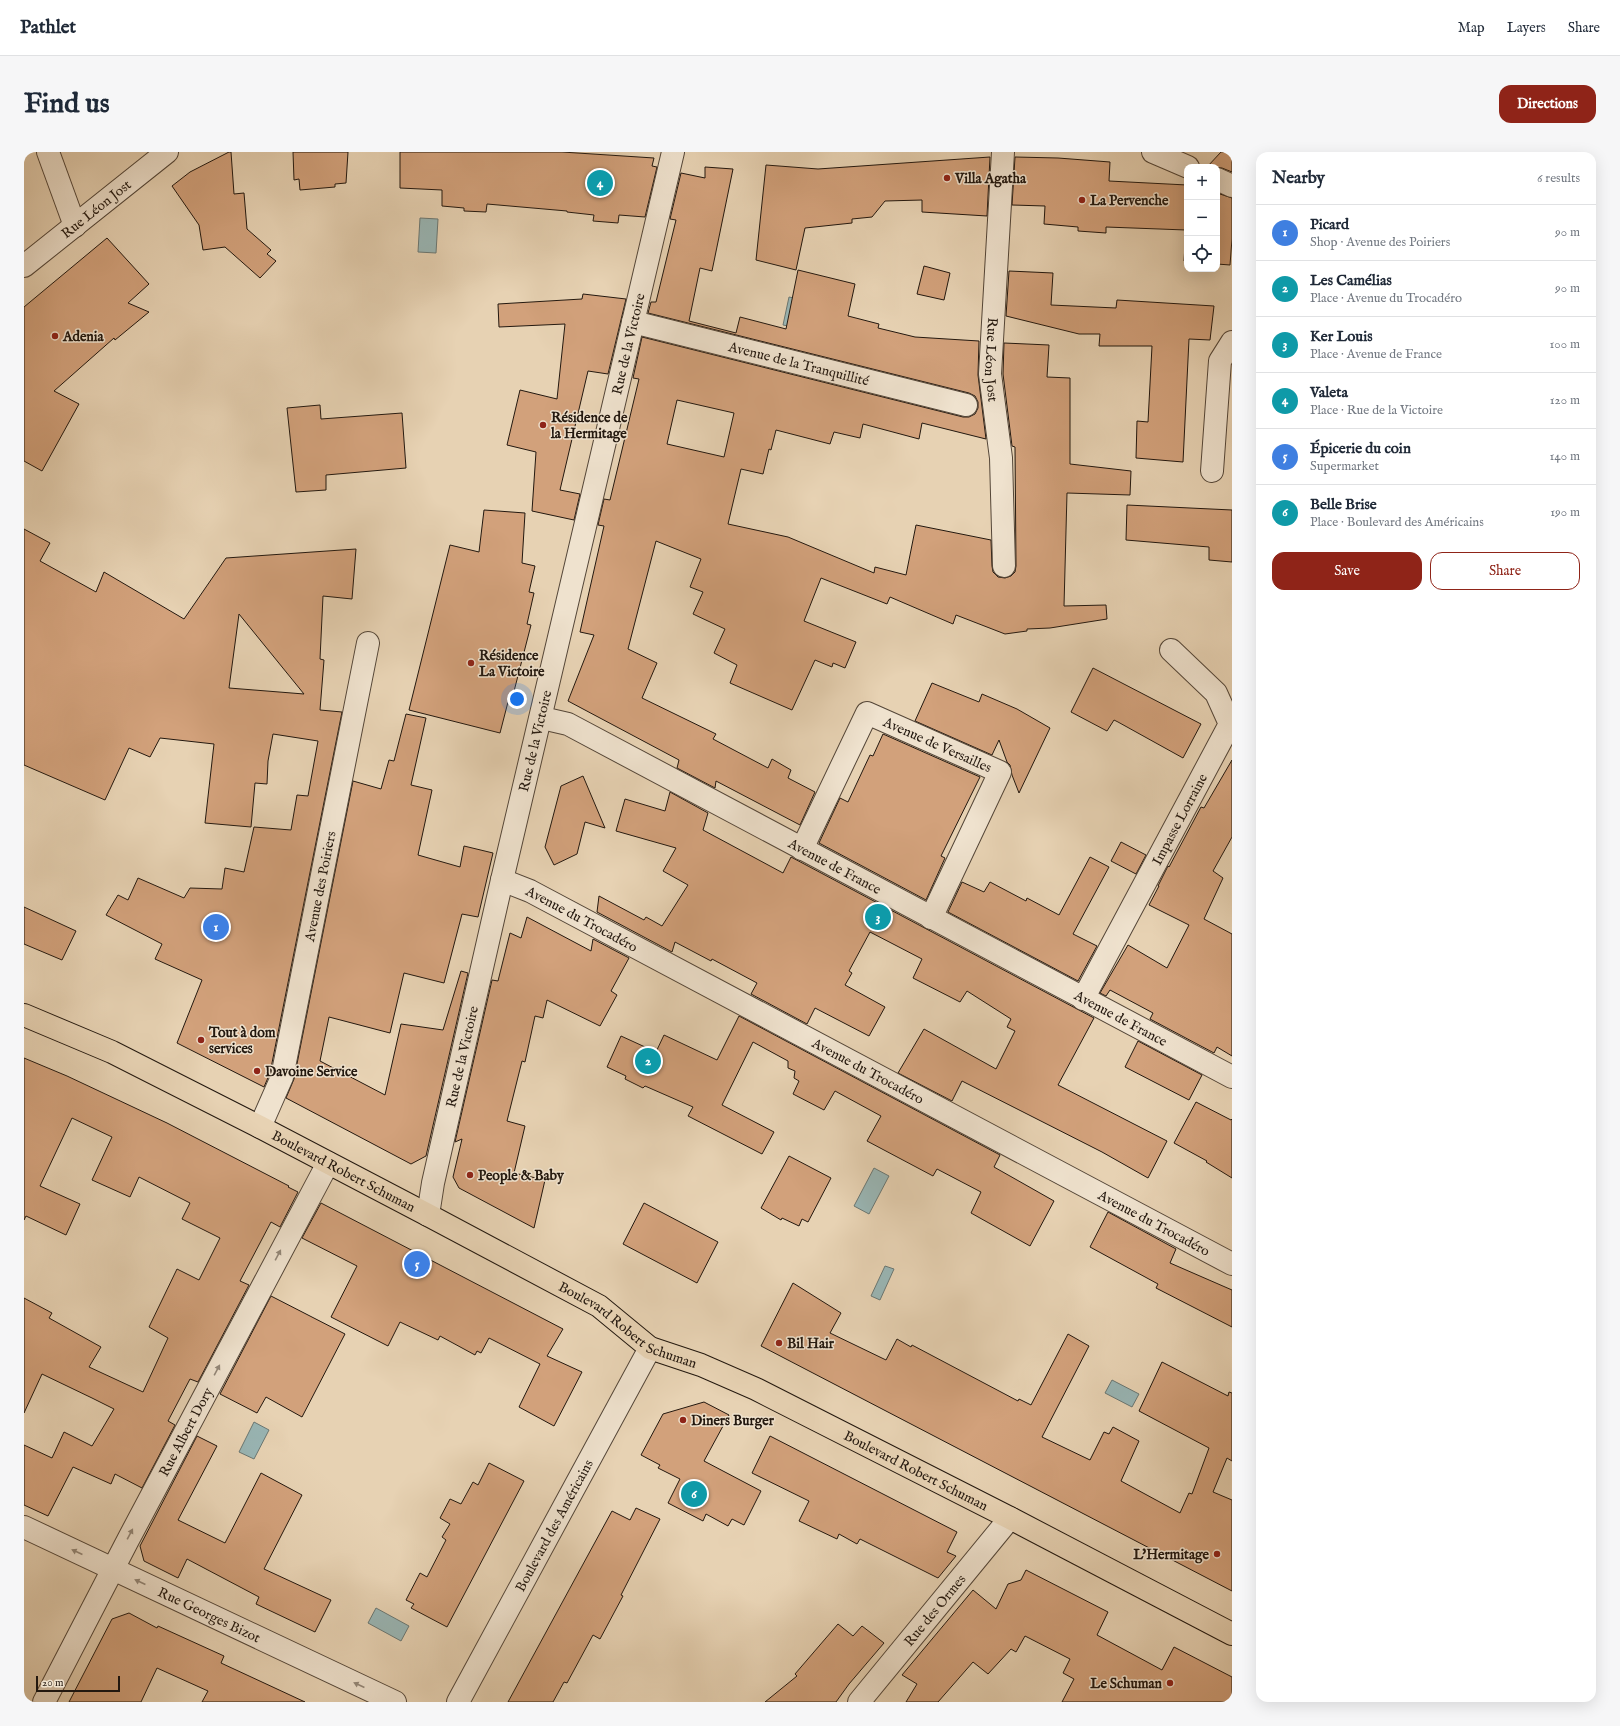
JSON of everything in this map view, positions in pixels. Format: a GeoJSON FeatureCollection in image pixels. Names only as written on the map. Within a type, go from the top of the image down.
{"type":"FeatureCollection","features":[{"type":"Feature","properties":{"kind":"main road","name":"Boulevard Robert Schuman"},"geometry":{"type":"LineString","coordinates":[[24,1015],[112,1052],[260,1127],[600,1306],[650,1348],[701,1365],[756,1389],[1010,1518],[1232,1634]]}},
{"type":"Feature","properties":{"kind":"street"},"geometry":{"type":"LineString","coordinates":[[48,152],[75,226]]}},
{"type":"Feature","properties":{"kind":"street","name":"Rue Léon Jost"},"geometry":{"type":"LineString","coordinates":[[24,266],[167,152]]}},
{"type":"Feature","properties":{"kind":"street","name":"Rue de la Victoire"},"geometry":{"type":"LineString","coordinates":[[428,1215],[435,1175],[502,880],[542,718],[673,152]]}},
{"type":"Feature","properties":{"kind":"street","name":"Rue Léon Jost"},"geometry":{"type":"LineString","coordinates":[[1003,152],[990,374],[1002,458],[1004,566]]}},
{"type":"Feature","properties":{"kind":"street"},"geometry":{"type":"LineString","coordinates":[[1153,152],[1184,165]]}},
{"type":"Feature","properties":{"kind":"street"},"geometry":{"type":"LineString","coordinates":[[1220,180],[1232,186]]}},
{"type":"Feature","properties":{"kind":"street","name":"Avenue de la Tranquillité"},"geometry":{"type":"LineString","coordinates":[[633,322],[966,405]]}},
{"type":"Feature","properties":{"kind":"street"},"geometry":{"type":"LineString","coordinates":[[1212,471],[1220,361],[1232,342]]}},
{"type":"Feature","properties":{"kind":"street","name":"Avenue des Poiriers"},"geometry":{"type":"LineString","coordinates":[[260,1127],[282,1077],[368,643]]}},
{"type":"Feature","properties":{"kind":"street","name":"Impasse Lorraine"},"geometry":{"type":"LineString","coordinates":[[1083,999],[1230,724],[1216,693],[1172,650]]}},
{"type":"Feature","properties":{"kind":"street","name":"Avenue de Versailles"},"geometry":{"type":"LineString","coordinates":[[802,849],[867,713],[1000,772],[931,918]]}},
{"type":"Feature","properties":{"kind":"street","name":"Avenue de France"},"geometry":{"type":"LineString","coordinates":[[542,718],[568,724],[1232,1077]]}},
{"type":"Feature","properties":{"kind":"street","name":"Avenue du Trocadéro"},"geometry":{"type":"LineString","coordinates":[[502,880],[530,891],[1232,1264]]}},
{"type":"Feature","properties":{"kind":"street","name":"Rue Albert Dory"},"geometry":{"type":"LineString","coordinates":[[44,1702],[112,1569],[328,1163]]}},
{"type":"Feature","properties":{"kind":"street","name":"Boulevard des Américains"},"geometry":{"type":"LineString","coordinates":[[458,1702],[650,1348]]}},
{"type":"Feature","properties":{"kind":"street","name":"Rue des Ormes"},"geometry":{"type":"LineString","coordinates":[[859,1702],[912,1636],[992,1542],[1010,1518]]}},
{"type":"Feature","properties":{"kind":"street","name":"Rue Georges Bizot"},"geometry":{"type":"LineString","coordinates":[[24,1527],[394,1702]]}},
{"type":"Feature","properties":{"kind":"water"},"geometry":{"type":"Polygon","coordinates":[[[420,218],[438,219],[436,253],[418,252],[420,218]]]}},
{"type":"Feature","properties":{"kind":"water"},"geometry":{"type":"Polygon","coordinates":[[[789,297],[804,300],[798,328],[783,325],[789,297]]]}},
{"type":"Feature","properties":{"kind":"water"},"geometry":{"type":"Polygon","coordinates":[[[874,1168],[889,1176],[869,1214],[854,1206],[874,1168]]]}},
{"type":"Feature","properties":{"kind":"water"},"geometry":{"type":"Polygon","coordinates":[[[885,1266],[894,1269],[880,1300],[871,1296],[885,1266]]]}},
{"type":"Feature","properties":{"kind":"water"},"geometry":{"type":"Polygon","coordinates":[[[1112,1380],[1139,1394],[1132,1407],[1105,1393],[1112,1380]]]}},
{"type":"Feature","properties":{"kind":"water"},"geometry":{"type":"Polygon","coordinates":[[[254,1422],[269,1430],[254,1459],[239,1452],[254,1422]]]}},
{"type":"Feature","properties":{"kind":"water"},"geometry":{"type":"Polygon","coordinates":[[[376,1608],[409,1626],[401,1641],[368,1623],[376,1608]]]}},
{"type":"Feature","properties":{"kind":"building"},"geometry":{"type":"Polygon","coordinates":[[[231,152],[234,194],[244,193],[247,229],[271,250],[267,254],[276,261],[260,278],[225,247],[203,250],[199,225],[172,186],[190,172],[231,152]]]}},
{"type":"Feature","properties":{"kind":"building"},"geometry":{"type":"Polygon","coordinates":[[[293,152],[348,152],[346,183],[335,184],[335,187],[300,190],[299,179],[294,180],[293,152]]]}},
{"type":"Feature","properties":{"kind":"building"},"geometry":{"type":"Polygon","coordinates":[[[400,152],[562,152],[654,158],[652,166],[657,167],[645,217],[619,215],[618,223],[593,221],[594,215],[567,211],[487,204],[486,212],[464,211],[464,208],[442,206],[442,190],[400,188],[400,152]]]}},
{"type":"Feature","properties":{"kind":"building"},"geometry":{"type":"Polygon","coordinates":[[[1221,152],[1232,152],[1232,172],[1220,168],[1220,164],[1210,164],[1221,152]]]}},
{"type":"Feature","properties":{"kind":"building"},"geometry":{"type":"Polygon","coordinates":[[[990,157],[987,216],[922,212],[922,200],[885,201],[872,217],[852,219],[852,223],[805,228],[796,270],[756,260],[766,165],[818,169],[990,157]]]}},
{"type":"Feature","properties":{"kind":"building"},"geometry":{"type":"Polygon","coordinates":[[[1015,157],[1058,158],[1110,162],[1109,181],[1184,185],[1184,230],[1106,227],[1106,233],[1078,231],[1078,227],[1044,224],[1045,206],[1012,205],[1015,157]]]}},
{"type":"Feature","properties":{"kind":"building"},"geometry":{"type":"Polygon","coordinates":[[[705,167],[733,169],[712,271],[700,268],[689,321],[736,333],[740,317],[786,329],[798,270],[855,284],[848,316],[879,324],[878,328],[915,337],[979,341],[978,375],[986,439],[922,423],[919,439],[863,424],[860,438],[834,432],[830,444],[776,430],[771,450],[769,449],[763,474],[741,469],[728,524],[788,537],[874,573],[875,567],[906,575],[916,525],[991,540],[993,572],[998,577],[1005,578],[1011,576],[1015,572],[1016,566],[1015,447],[1012,446],[1003,374],[1004,343],[1049,345],[1047,377],[1070,378],[1070,464],[1131,471],[1130,495],[1067,493],[1064,606],[1106,605],[1107,619],[1050,628],[1027,629],[1027,631],[1005,634],[956,615],[953,624],[890,597],[887,604],[821,578],[804,621],[856,642],[845,668],[833,663],[832,667],[815,660],[792,710],[730,683],[737,665],[714,653],[725,629],[693,614],[703,592],[690,587],[701,559],[656,541],[628,649],[657,663],[642,698],[716,734],[713,739],[768,768],[772,759],[791,770],[788,778],[815,792],[800,825],[716,781],[715,788],[677,768],[679,760],[568,701],[594,635],[580,632],[604,526],[598,525],[604,499],[610,500],[639,379],[633,378],[642,337],[963,417],[969,417],[975,414],[978,408],[978,402],[975,396],[969,393],[648,313],[651,302],[656,302],[676,220],[670,219],[681,173],[705,178],[705,167]],[[677,400],[667,444],[724,457],[734,413],[677,400]]]}},
{"type":"Feature","properties":{"kind":"building"},"geometry":{"type":"Polygon","coordinates":[[[1220,194],[1232,198],[1232,239],[1230,265],[1220,264],[1220,194]]]}},
{"type":"Feature","properties":{"kind":"building"},"geometry":{"type":"Polygon","coordinates":[[[107,238],[149,284],[128,303],[149,312],[115,340],[114,338],[54,391],[79,404],[42,471],[24,461],[24,307],[107,238]]]}},
{"type":"Feature","properties":{"kind":"building"},"geometry":{"type":"Polygon","coordinates":[[[924,266],[950,273],[944,300],[917,294],[924,266]]]}},
{"type":"Feature","properties":{"kind":"building"},"geometry":{"type":"Polygon","coordinates":[[[1009,271],[1053,273],[1051,305],[1116,308],[1117,300],[1214,306],[1210,340],[1189,339],[1183,462],[1136,458],[1137,421],[1148,422],[1152,346],[1099,346],[1100,334],[1079,334],[1006,316],[1009,271]]]}},
{"type":"Feature","properties":{"kind":"building"},"geometry":{"type":"Polygon","coordinates":[[[583,294],[626,299],[608,374],[588,371],[560,490],[580,494],[574,520],[532,511],[536,452],[507,445],[520,390],[557,399],[565,324],[499,327],[498,304],[582,299],[583,294]]]}},
{"type":"Feature","properties":{"kind":"building"},"geometry":{"type":"Polygon","coordinates":[[[320,405],[321,419],[402,413],[406,468],[326,475],[326,490],[296,492],[287,408],[320,405]]]}},
{"type":"Feature","properties":{"kind":"building"},"geometry":{"type":"Polygon","coordinates":[[[1127,505],[1232,510],[1232,562],[1209,560],[1209,547],[1126,540],[1127,505]]]}},
{"type":"Feature","properties":{"kind":"building","name":"Résidence La Victoire"},"geometry":{"type":"Polygon","coordinates":[[[484,510],[525,513],[522,563],[535,566],[529,592],[534,593],[527,624],[531,625],[511,703],[508,702],[500,733],[409,710],[450,545],[479,552],[484,510]]]}},
{"type":"Feature","properties":{"kind":"building"},"geometry":{"type":"Polygon","coordinates":[[[24,529],[50,543],[40,561],[96,592],[104,572],[184,619],[226,558],[356,549],[352,599],[323,596],[320,659],[324,660],[320,710],[342,712],[270,1073],[264,1087],[177,1043],[202,980],[155,959],[162,944],[106,915],[118,895],[128,900],[138,878],[184,898],[190,888],[222,889],[225,868],[244,872],[254,827],[291,830],[297,795],[308,796],[318,741],[273,734],[268,761],[267,784],[255,783],[251,827],[205,823],[214,744],[160,738],[150,757],[129,748],[105,800],[24,765],[24,529]],[[239,614],[229,688],[304,694],[239,614]]]}},
{"type":"Feature","properties":{"kind":"building"},"geometry":{"type":"Polygon","coordinates":[[[1093,668],[1201,724],[1183,758],[1114,720],[1107,731],[1071,712],[1093,668]]]}},
{"type":"Feature","properties":{"kind":"building"},"geometry":{"type":"Polygon","coordinates":[[[932,683],[979,702],[982,694],[1017,709],[1050,728],[1019,793],[1010,765],[1007,762],[999,740],[992,755],[915,721],[932,683]]]}},
{"type":"Feature","properties":{"kind":"building"},"geometry":{"type":"Polygon","coordinates":[[[406,714],[426,718],[411,785],[432,790],[418,855],[460,867],[464,846],[493,853],[478,917],[462,914],[444,983],[404,973],[390,1033],[329,1017],[320,1061],[385,1095],[401,1024],[443,1030],[461,971],[468,973],[426,1156],[411,1164],[286,1098],[294,1079],[353,781],[381,789],[389,760],[394,761],[406,714]]]}},
{"type":"Feature","properties":{"kind":"building"},"geometry":{"type":"Polygon","coordinates":[[[883,734],[980,777],[941,856],[945,858],[926,900],[819,843],[840,798],[848,802],[870,755],[873,756],[883,734]]]}},
{"type":"Feature","properties":{"kind":"building"},"geometry":{"type":"Polygon","coordinates":[[[1232,760],[1232,837],[1213,871],[1223,878],[1204,919],[1232,934],[1232,1056],[1217,1047],[1214,1053],[1150,1019],[1153,1013],[1110,990],[1106,996],[1100,993],[1128,945],[1167,968],[1189,925],[1149,905],[1168,866],[1169,867],[1201,807],[1204,808],[1232,760]]]}},
{"type":"Feature","properties":{"kind":"building"},"geometry":{"type":"Polygon","coordinates":[[[583,776],[605,828],[585,822],[577,854],[554,865],[545,847],[561,786],[583,776]]]}},
{"type":"Feature","properties":{"kind":"building"},"geometry":{"type":"Polygon","coordinates":[[[670,792],[708,813],[703,830],[783,873],[791,857],[1094,1018],[1058,1085],[1167,1141],[1148,1178],[1102,1152],[962,1081],[952,1101],[898,1073],[924,1029],[996,1069],[1015,1031],[1007,1027],[1011,1019],[967,991],[960,1002],[913,978],[922,959],[870,932],[849,971],[852,973],[845,985],[885,1007],[869,1036],[815,1008],[807,1024],[751,994],[757,983],[712,959],[711,961],[675,942],[672,952],[597,912],[599,896],[644,920],[646,917],[662,926],[688,885],[663,871],[676,848],[616,831],[625,799],[665,811],[670,792]]]}},
{"type":"Feature","properties":{"kind":"building"},"geometry":{"type":"Polygon","coordinates":[[[1121,842],[1146,855],[1136,874],[1111,861],[1121,842]]]}},
{"type":"Feature","properties":{"kind":"building"},"geometry":{"type":"Polygon","coordinates":[[[1090,857],[1109,867],[1073,934],[1097,946],[1078,981],[948,912],[962,882],[984,892],[990,882],[1026,901],[1027,898],[1059,915],[1090,857]]]}},
{"type":"Feature","properties":{"kind":"building"},"geometry":{"type":"Polygon","coordinates":[[[24,907],[76,931],[62,960],[24,944],[24,907]]]}},
{"type":"Feature","properties":{"kind":"building"},"geometry":{"type":"Polygon","coordinates":[[[527,917],[591,951],[593,939],[629,958],[611,991],[617,995],[600,1026],[547,1000],[543,1018],[535,1016],[525,1062],[522,1061],[507,1121],[525,1126],[514,1173],[545,1180],[534,1228],[459,1188],[453,1177],[462,1139],[455,1142],[492,980],[498,981],[510,933],[521,938],[527,917]]]}},
{"type":"Feature","properties":{"kind":"building"},"geometry":{"type":"Polygon","coordinates":[[[739,1016],[1000,1155],[994,1167],[1054,1201],[1030,1246],[971,1213],[981,1192],[937,1169],[933,1176],[867,1141],[881,1116],[835,1091],[824,1110],[793,1094],[799,1081],[794,1078],[795,1071],[788,1068],[788,1061],[753,1042],[722,1105],[774,1132],[762,1154],[688,1116],[693,1107],[645,1086],[643,1088],[625,1079],[626,1076],[607,1067],[621,1036],[656,1052],[664,1035],[717,1060],[739,1016]]]}},
{"type":"Feature","properties":{"kind":"building"},"geometry":{"type":"Polygon","coordinates":[[[1138,1041],[1202,1075],[1189,1100],[1125,1067],[1138,1041]]]}},
{"type":"Feature","properties":{"kind":"building"},"geometry":{"type":"Polygon","coordinates":[[[24,1058],[67,1076],[167,1123],[298,1192],[280,1227],[271,1222],[240,1281],[249,1285],[198,1382],[190,1379],[168,1421],[175,1425],[142,1488],[115,1474],[111,1484],[73,1467],[48,1516],[24,1505],[24,1445],[52,1458],[64,1432],[92,1446],[114,1409],[42,1374],[24,1413],[24,1298],[52,1313],[49,1318],[101,1347],[89,1367],[143,1392],[168,1338],[149,1327],[177,1269],[199,1280],[220,1238],[182,1219],[190,1203],[139,1177],[130,1197],[92,1180],[112,1137],[72,1118],[40,1186],[80,1204],[66,1235],[26,1216],[24,1220],[24,1058]]]}},
{"type":"Feature","properties":{"kind":"building"},"geometry":{"type":"Polygon","coordinates":[[[1196,1102],[1231,1120],[1232,1119],[1232,1178],[1206,1162],[1207,1161],[1174,1143],[1196,1102]]]}},
{"type":"Feature","properties":{"kind":"building"},"geometry":{"type":"Polygon","coordinates":[[[789,1156],[831,1178],[808,1222],[802,1219],[799,1226],[782,1218],[781,1220],[761,1208],[789,1156]]]}},
{"type":"Feature","properties":{"kind":"building"},"geometry":{"type":"Polygon","coordinates":[[[321,1203],[563,1329],[547,1356],[582,1372],[554,1426],[519,1407],[540,1364],[489,1338],[481,1353],[477,1351],[475,1355],[440,1336],[438,1340],[400,1322],[388,1346],[331,1317],[357,1266],[302,1238],[321,1203]]]}},
{"type":"Feature","properties":{"kind":"building"},"geometry":{"type":"Polygon","coordinates":[[[644,1203],[718,1242],[697,1283],[623,1244],[644,1203]]]}},
{"type":"Feature","properties":{"kind":"building"},"geometry":{"type":"Polygon","coordinates":[[[1108,1212],[1176,1249],[1170,1263],[1232,1290],[1232,1327],[1156,1288],[1158,1284],[1090,1247],[1108,1212]]]}},
{"type":"Feature","properties":{"kind":"building"},"geometry":{"type":"Polygon","coordinates":[[[793,1283],[841,1313],[830,1333],[886,1360],[897,1339],[911,1347],[912,1345],[1018,1401],[1019,1399],[1031,1405],[1068,1334],[1089,1346],[1042,1437],[1090,1460],[1104,1432],[1109,1434],[1113,1427],[1139,1441],[1121,1481],[1180,1513],[1189,1493],[1192,1494],[1209,1448],[1139,1411],[1162,1362],[1228,1396],[1229,1392],[1232,1393],[1232,1461],[1227,1458],[1213,1492],[1232,1500],[1232,1591],[761,1346],[793,1283]]]}},
{"type":"Feature","properties":{"kind":"building"},"geometry":{"type":"Polygon","coordinates":[[[271,1296],[345,1334],[302,1417],[266,1397],[257,1413],[220,1394],[271,1296]]]}},
{"type":"Feature","properties":{"kind":"building"},"geometry":{"type":"Polygon","coordinates":[[[704,1402],[729,1415],[704,1461],[761,1491],[744,1525],[732,1519],[728,1526],[706,1514],[703,1521],[668,1503],[680,1479],[658,1468],[660,1465],[641,1455],[663,1414],[704,1402]]]}},
{"type":"Feature","properties":{"kind":"building"},"geometry":{"type":"Polygon","coordinates":[[[197,1436],[217,1446],[178,1520],[225,1543],[261,1473],[302,1495],[264,1569],[331,1600],[315,1632],[256,1604],[259,1597],[187,1559],[178,1578],[144,1561],[140,1546],[197,1436]]]}},
{"type":"Feature","properties":{"kind":"building"},"geometry":{"type":"Polygon","coordinates":[[[770,1436],[957,1532],[947,1552],[956,1556],[938,1578],[860,1539],[857,1544],[839,1534],[837,1539],[799,1521],[809,1501],[752,1473],[770,1436]]]}},
{"type":"Feature","properties":{"kind":"building"},"geometry":{"type":"Polygon","coordinates":[[[489,1463],[524,1481],[447,1627],[411,1608],[414,1604],[406,1600],[420,1573],[427,1577],[446,1540],[442,1537],[450,1524],[440,1518],[450,1499],[461,1504],[473,1482],[478,1485],[489,1463]]]}},
{"type":"Feature","properties":{"kind":"building"},"geometry":{"type":"Polygon","coordinates":[[[636,1508],[660,1519],[621,1595],[623,1596],[600,1639],[593,1635],[567,1683],[564,1682],[553,1702],[508,1702],[612,1511],[630,1520],[636,1508]]]}},
{"type":"Feature","properties":{"kind":"building"},"geometry":{"type":"Polygon","coordinates":[[[1026,1570],[1108,1612],[1097,1635],[1162,1670],[1174,1647],[1232,1677],[1232,1702],[1062,1702],[1074,1679],[1063,1673],[1070,1659],[1025,1636],[1016,1652],[1011,1649],[988,1674],[973,1662],[938,1702],[906,1702],[917,1684],[902,1675],[973,1590],[996,1609],[1008,1584],[1021,1580],[1026,1570]]]}},
{"type":"Feature","properties":{"kind":"building"},"geometry":{"type":"Polygon","coordinates":[[[129,1613],[157,1628],[158,1626],[224,1656],[221,1663],[305,1702],[202,1702],[208,1691],[157,1668],[141,1702],[69,1702],[112,1619],[129,1613]]]}},
{"type":"Feature","properties":{"kind":"building"},"geometry":{"type":"Polygon","coordinates":[[[838,1624],[853,1636],[862,1626],[884,1643],[849,1684],[836,1702],[765,1702],[797,1676],[795,1674],[838,1624]]]}},
{"type":"Feature","properties":{"kind":"place","name":"Villa Agatha"},"geometry":{"type":"Point","coordinates":[947,178]}},
{"type":"Feature","properties":{"kind":"place","name":"Valeta"},"geometry":{"type":"Point","coordinates":[600,183]}},
{"type":"Feature","properties":{"kind":"place","name":"La Pervenche"},"geometry":{"type":"Point","coordinates":[1082,200]}},
{"type":"Feature","properties":{"kind":"place","name":"Adenia"},"geometry":{"type":"Point","coordinates":[55,336]}},
{"type":"Feature","properties":{"kind":"place","name":"Résidence de la Hermitage"},"geometry":{"type":"Point","coordinates":[543,425]}},
{"type":"Feature","properties":{"kind":"place","name":"Résidence La Victoire"},"geometry":{"type":"Point","coordinates":[471,663]}},
{"type":"Feature","properties":{"kind":"place","name":"Ker Louis"},"geometry":{"type":"Point","coordinates":[878,917]}},
{"type":"Feature","properties":{"kind":"place","name":"Picard"},"geometry":{"type":"Point","coordinates":[216,927]}},
{"type":"Feature","properties":{"kind":"place","name":"Tout à dom services"},"geometry":{"type":"Point","coordinates":[201,1040]}},
{"type":"Feature","properties":{"kind":"place","name":"Les Camélias"},"geometry":{"type":"Point","coordinates":[648,1061]}},
{"type":"Feature","properties":{"kind":"place","name":"Davoine Service"},"geometry":{"type":"Point","coordinates":[257,1071]}},
{"type":"Feature","properties":{"kind":"place","name":"People & Baby"},"geometry":{"type":"Point","coordinates":[470,1175]}},
{"type":"Feature","properties":{"kind":"place","name":"Épicerie du coin"},"geometry":{"type":"Point","coordinates":[417,1264]}},
{"type":"Feature","properties":{"kind":"place","name":"Bil Hair"},"geometry":{"type":"Point","coordinates":[779,1343]}},
{"type":"Feature","properties":{"kind":"place","name":"Diners Burger"},"geometry":{"type":"Point","coordinates":[683,1420]}},
{"type":"Feature","properties":{"kind":"place","name":"Belle Brise"},"geometry":{"type":"Point","coordinates":[694,1494]}},
{"type":"Feature","properties":{"kind":"place","name":"L'Hermitage"},"geometry":{"type":"Point","coordinates":[1217,1554]}},
{"type":"Feature","properties":{"kind":"place","name":"Le Schuman"},"geometry":{"type":"Point","coordinates":[1170,1683]}}]}
